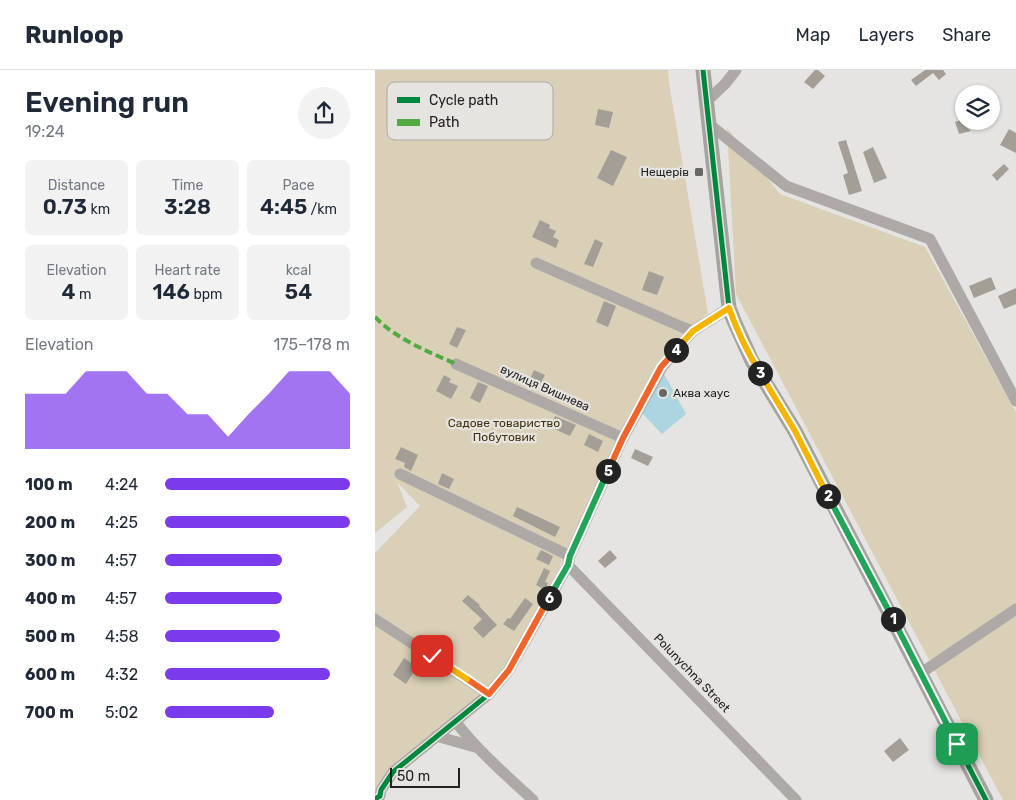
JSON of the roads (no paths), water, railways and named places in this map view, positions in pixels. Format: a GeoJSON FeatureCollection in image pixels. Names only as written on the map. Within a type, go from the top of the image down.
{"type":"FeatureCollection","features":[{"type":"Feature","properties":{"kind":"main road"},"geometry":{"type":"LineString","coordinates":[[703,70],[729,308],[734,321],[753,361],[795,431],[986,800]]}},
{"type":"Feature","properties":{"kind":"street"},"geometry":{"type":"LineString","coordinates":[[707,101],[725,84],[736,70]]}},
{"type":"Feature","properties":{"kind":"street"},"geometry":{"type":"LineString","coordinates":[[709,124],[786,186],[930,239],[1016,401]]}},
{"type":"Feature","properties":{"kind":"street"},"geometry":{"type":"LineString","coordinates":[[536,263],[682,328],[693,331]]}},
{"type":"Feature","properties":{"kind":"street"},"geometry":{"type":"LineString","coordinates":[[377,792],[393,772],[489,694],[509,670],[569,560],[623,438],[661,367],[693,331],[729,308]]}},
{"type":"Feature","properties":{"kind":"street","name":"вулиця Вишнева"},"geometry":{"type":"LineString","coordinates":[[456,364],[623,438]]}},
{"type":"Feature","properties":{"kind":"street"},"geometry":{"type":"LineString","coordinates":[[400,474],[569,560]]}},
{"type":"Feature","properties":{"kind":"street","name":"Polunychna Street"},"geometry":{"type":"LineString","coordinates":[[569,560],[796,800]]}},
{"type":"Feature","properties":{"kind":"street"},"geometry":{"type":"LineString","coordinates":[[921,673],[1016,609]]}},
{"type":"Feature","properties":{"kind":"street"},"geometry":{"type":"LineString","coordinates":[[375,619],[489,694]]}},
{"type":"Feature","properties":{"kind":"street"},"geometry":{"type":"LineString","coordinates":[[455,721],[468,738],[533,800]]}},
{"type":"Feature","properties":{"kind":"street"},"geometry":{"type":"LineString","coordinates":[[436,736],[477,747]]}},
{"type":"Feature","properties":{"kind":"water","name":"Аква хаус"},"geometry":{"type":"Polygon","coordinates":[[[664,374],[686,414],[662,434],[641,412],[664,374]]]}},
{"type":"Feature","properties":{"kind":"place","name":"Нещерів"},"geometry":{"type":"Point","coordinates":[699,172]}},
{"type":"Feature","properties":{"kind":"place","name":"Аква хаус"},"geometry":{"type":"Point","coordinates":[663,393]}},
{"type":"Feature","properties":{"kind":"park label","name":"Садове товариство Побутовик"},"geometry":{"type":"Point","coordinates":[504,430]}}]}
